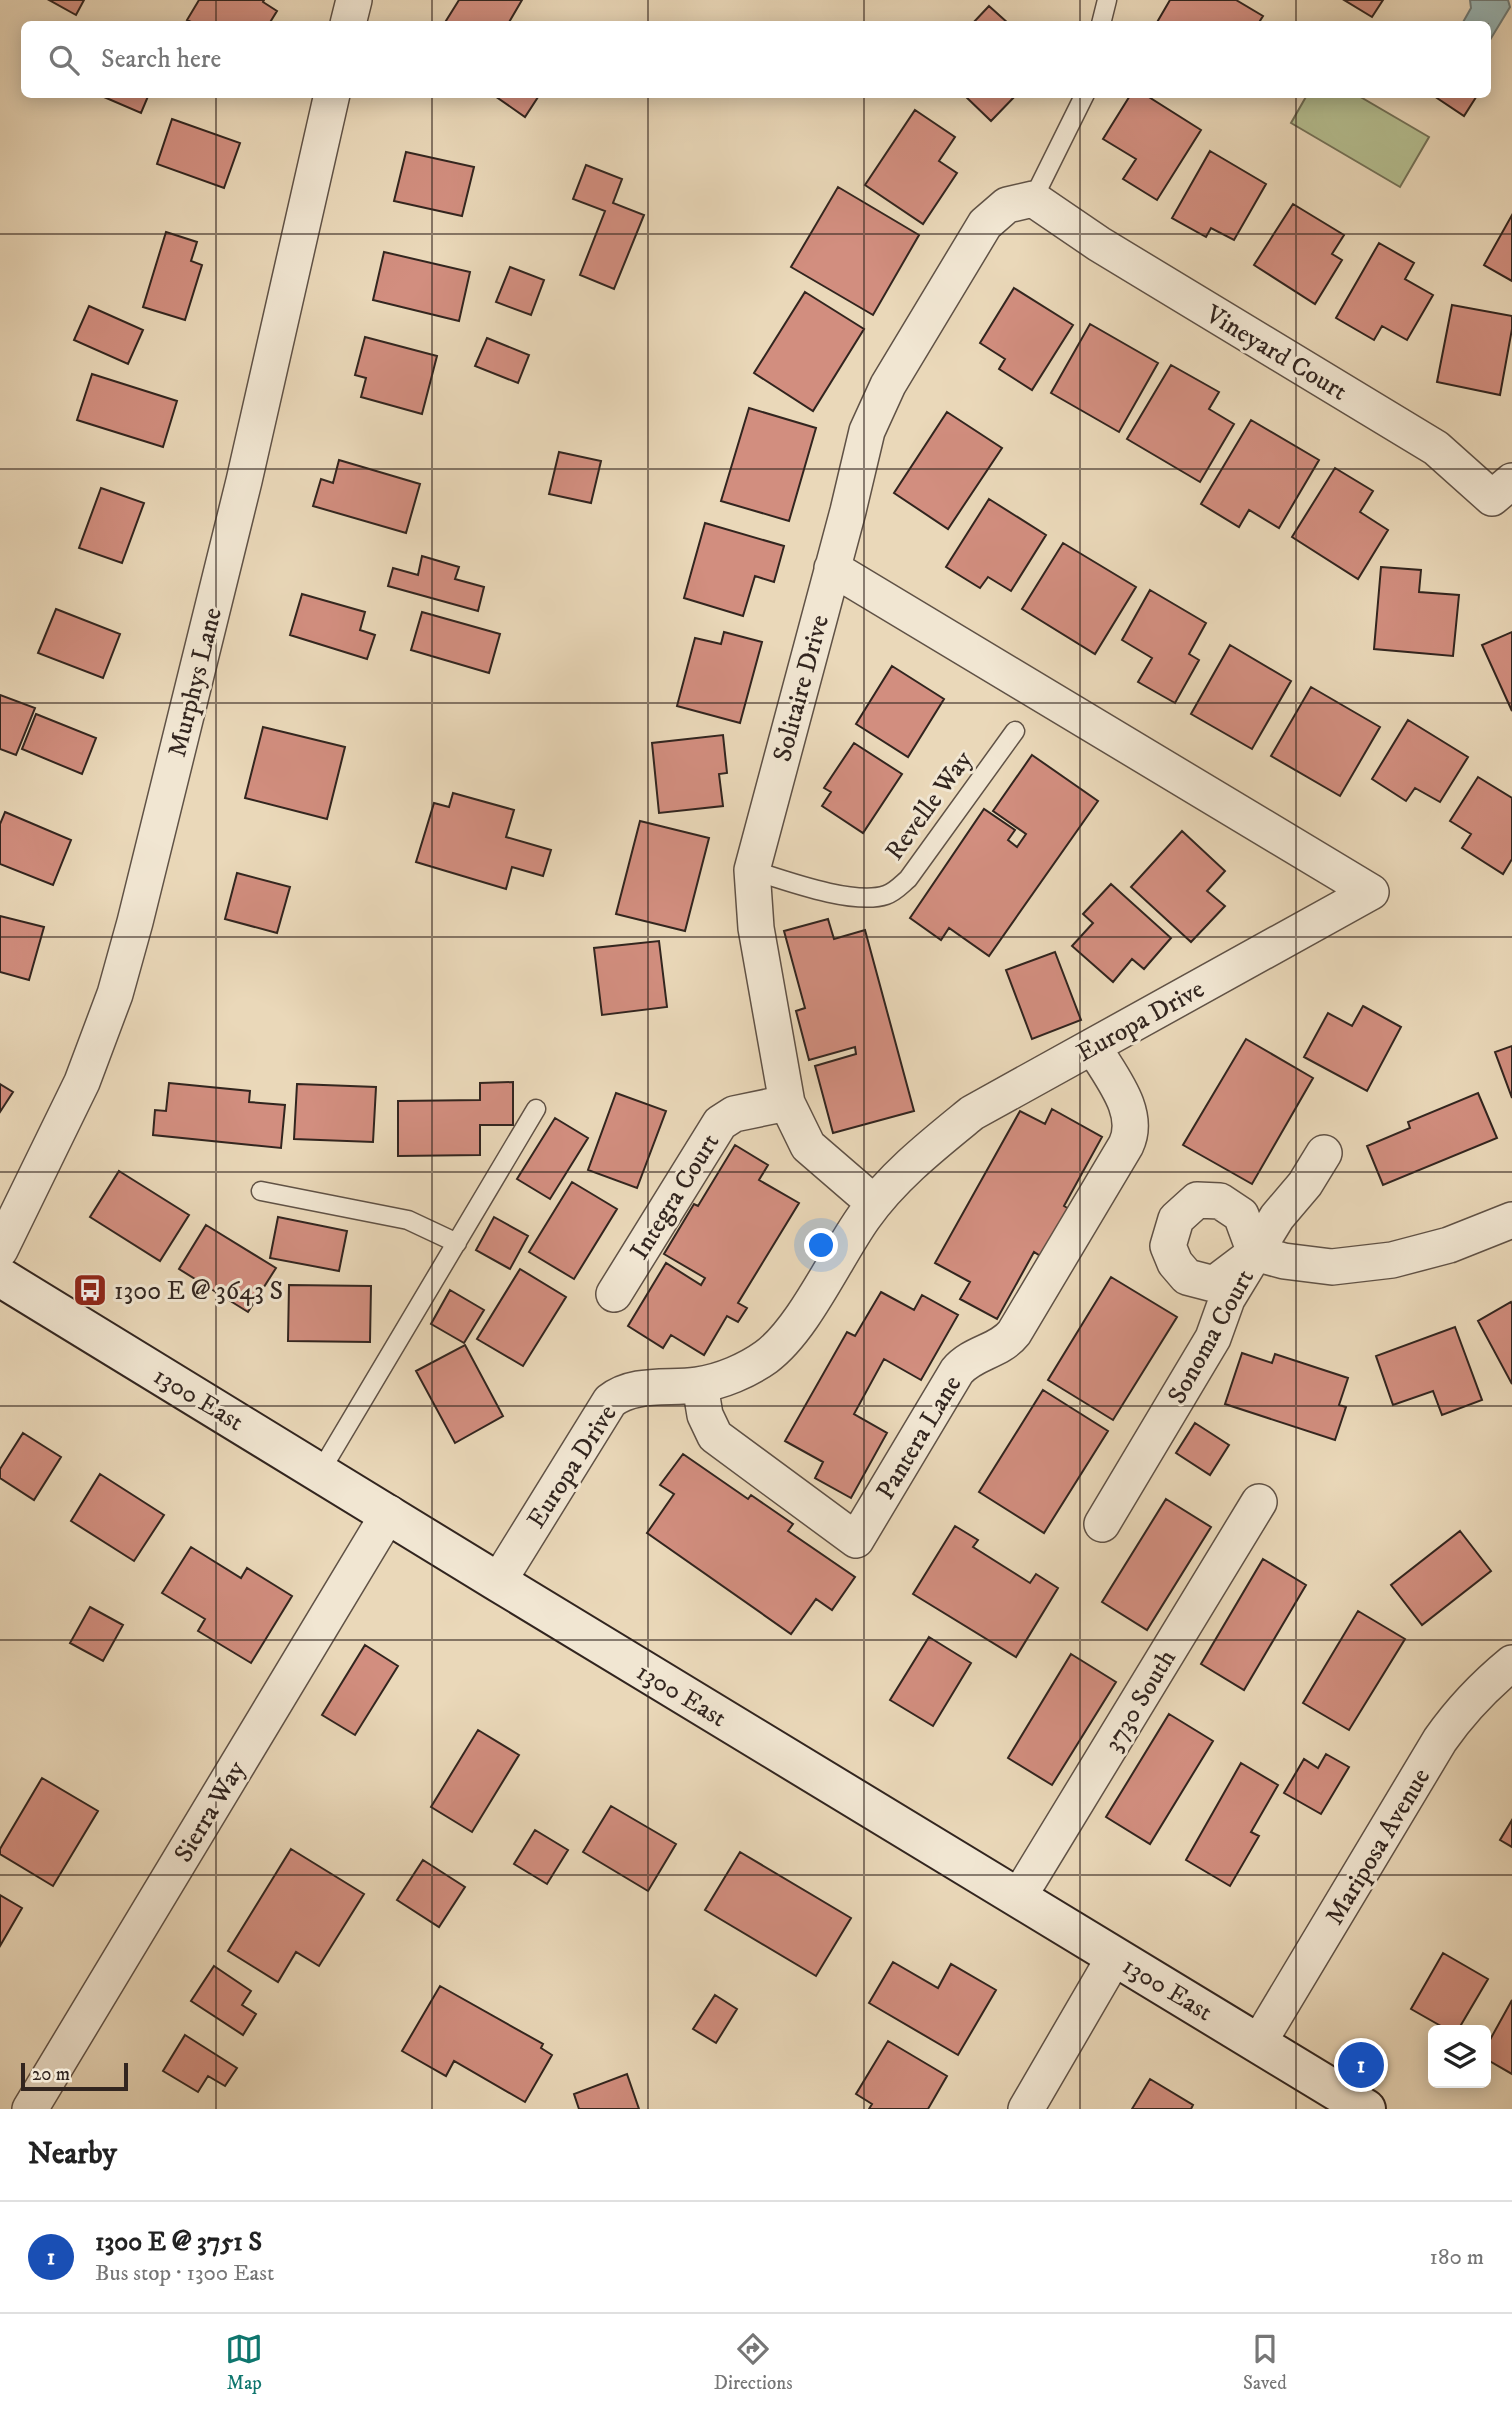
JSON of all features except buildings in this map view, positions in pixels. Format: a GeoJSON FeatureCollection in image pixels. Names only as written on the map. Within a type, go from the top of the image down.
{"type":"FeatureCollection","features":[{"type":"Feature","properties":{"kind":"main road","name":"1300 East"},"geometry":{"type":"LineString","coordinates":[[0,1277],[1366,2109]]}},
{"type":"Feature","properties":{"kind":"street"},"geometry":{"type":"LineString","coordinates":[[349,21],[354,0]]}},
{"type":"Feature","properties":{"kind":"street","name":"Murphys Lane"},"geometry":{"type":"LineString","coordinates":[[0,1250],[82,1082],[118,982],[244,481],[331,98]]}},
{"type":"Feature","properties":{"kind":"street","name":"Vineyard Court"},"geometry":{"type":"LineString","coordinates":[[1033,199],[1099,244],[1436,448],[1492,498],[1512,481]]}},
{"type":"Feature","properties":{"kind":"street","name":"Solitaire Drive"},"geometry":{"type":"LineString","coordinates":[[874,1203],[808,1146],[788,1103],[756,928],[752,870],[867,431],[888,385],[985,224],[1007,205],[1033,199]]}},
{"type":"Feature","properties":{"kind":"street","name":"Europa Drive"},"geometry":{"type":"LineString","coordinates":[[498,1582],[610,1401],[624,1391],[700,1385],[728,1377],[767,1356],[797,1324],[874,1203],[890,1184],[972,1113],[1371,892],[832,568]]}},
{"type":"Feature","properties":{"kind":"street","name":"Pantera Lane"},"geometry":{"type":"LineString","coordinates":[[700,1385],[705,1415],[715,1436],[856,1540],[957,1371],[969,1360],[1003,1345],[1014,1333],[1126,1145],[1130,1136],[1130,1114],[1093,1046]]}},
{"type":"Feature","properties":{"kind":"street","name":"Integra Court"},"geometry":{"type":"LineString","coordinates":[[614,1294],[720,1123],[734,1114],[788,1103]]}},
{"type":"Feature","properties":{"kind":"street","name":"Sonoma Court"},"geometry":{"type":"LineString","coordinates":[[1102,1524],[1213,1338],[1227,1299],[1277,1217],[1305,1184],[1324,1153]]}},
{"type":"Feature","properties":{"kind":"street"},"geometry":{"type":"LineString","coordinates":[[1255,1253],[1284,1261],[1332,1267],[1392,1260],[1449,1245],[1512,1220]]}},
{"type":"Feature","properties":{"kind":"street","name":"3730 South"},"geometry":{"type":"LineString","coordinates":[[1018,1898],[1259,1502]]}},
{"type":"Feature","properties":{"kind":"street","name":"Sierra Way"},"geometry":{"type":"LineString","coordinates":[[30,2109],[389,1513]]}},
{"type":"Feature","properties":{"kind":"street","name":"Mariposa Avenue"},"geometry":{"type":"LineString","coordinates":[[1259,2042],[1440,1740],[1460,1712],[1485,1685],[1512,1663]]}},
{"type":"Feature","properties":{"kind":"street"},"geometry":{"type":"LineString","coordinates":[[1026,2109],[1115,1956]]}},
{"type":"Feature","properties":{"kind":"lane"},"geometry":{"type":"LineString","coordinates":[[1102,21],[1107,0]]}},
{"type":"Feature","properties":{"kind":"lane"},"geometry":{"type":"LineString","coordinates":[[1033,199],[1083,98]]}},
{"type":"Feature","properties":{"kind":"lane","name":"Revelle Way"},"geometry":{"type":"LineString","coordinates":[[752,870],[838,894],[871,898],[886,895],[908,879],[1015,732]]}},
{"type":"Feature","properties":{"kind":"lane"},"geometry":{"type":"LineString","coordinates":[[320,1472],[536,1109]]}},
{"type":"Feature","properties":{"kind":"lane"},"geometry":{"type":"LineString","coordinates":[[261,1191],[408,1220],[457,1243]]}},
{"type":"Feature","properties":{"kind":"green space"},"geometry":{"type":"Polygon","coordinates":[[[1305,98],[1362,98],[1429,137],[1400,187],[1291,123],[1305,98]]]}},
{"type":"Feature","properties":{"kind":"water"},"geometry":{"type":"Polygon","coordinates":[[[1470,0],[1508,0],[1510,7],[1491,38],[1491,21],[1464,21],[1471,8],[1470,0]]]}},
{"type":"Feature","properties":{"kind":"place","name":"1300 E @ 3643 S"},"geometry":{"type":"Point","coordinates":[90,1290]}},
{"type":"Feature","properties":{"kind":"place","name":"1300 E @ 3751 S"},"geometry":{"type":"Point","coordinates":[1361,2065]}}]}
